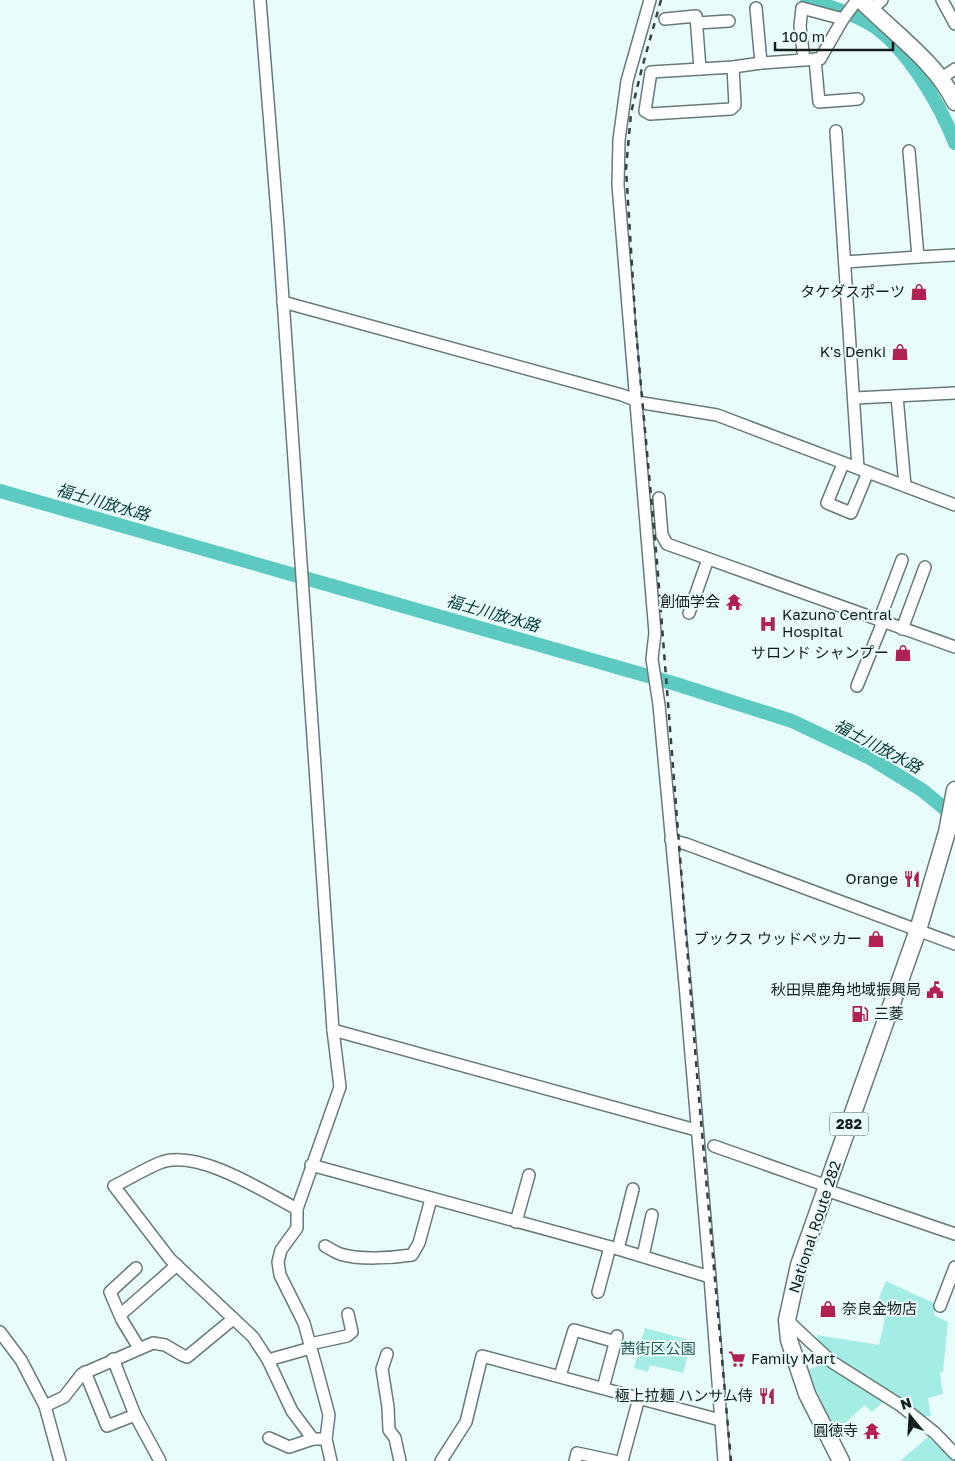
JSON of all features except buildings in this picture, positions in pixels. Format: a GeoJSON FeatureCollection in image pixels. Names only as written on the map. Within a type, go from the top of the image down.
{"type":"FeatureCollection","features":[{"type":"Feature","properties":{"kind":"highway"},"geometry":{"type":"LineString","coordinates":[[865,3],[929,65],[955,102]]}},
{"type":"Feature","properties":{"kind":"highway","name":"National Route 282"},"geometry":{"type":"LineString","coordinates":[[841,1461],[807,1394],[789,1340],[787,1320],[799,1265],[951,837],[954,794]]}},
{"type":"Feature","properties":{"kind":"street"},"geometry":{"type":"LineString","coordinates":[[260,0],[283,302],[333,1030],[340,1087],[297,1209],[297,1228],[281,1250],[278,1262],[280,1275],[304,1323],[311,1346],[329,1415],[326,1439],[331,1461]]}},
{"type":"Feature","properties":{"kind":"street"},"geometry":{"type":"LineString","coordinates":[[650,0],[627,81],[619,140],[618,184],[634,400],[655,633],[652,658],[672,840],[724,1461]]}},
{"type":"Feature","properties":{"kind":"street"},"geometry":{"type":"LineString","coordinates":[[942,0],[955,24]]}},
{"type":"Feature","properties":{"kind":"street"},"geometry":{"type":"LineString","coordinates":[[733,67],[735,105],[731,109],[650,114],[645,111],[651,72],[820,59],[843,18],[865,3]]}},
{"type":"Feature","properties":{"kind":"street"},"geometry":{"type":"LineString","coordinates":[[756,8],[761,63]]}},
{"type":"Feature","properties":{"kind":"street"},"geometry":{"type":"LineString","coordinates":[[843,18],[802,8],[800,26],[819,102],[858,99]]}},
{"type":"Feature","properties":{"kind":"street"},"geometry":{"type":"LineString","coordinates":[[665,19],[696,16],[700,69]]}},
{"type":"Feature","properties":{"kind":"street"},"geometry":{"type":"LineString","coordinates":[[697,23],[729,21]]}},
{"type":"Feature","properties":{"kind":"street"},"geometry":{"type":"LineString","coordinates":[[940,79],[955,68]]}},
{"type":"Feature","properties":{"kind":"street"},"geometry":{"type":"LineString","coordinates":[[836,130],[855,398],[863,470],[851,513],[827,503],[843,464]]}},
{"type":"Feature","properties":{"kind":"street"},"geometry":{"type":"LineString","coordinates":[[909,151],[918,257]]}},
{"type":"Feature","properties":{"kind":"street"},"geometry":{"type":"LineString","coordinates":[[845,262],[955,255]]}},
{"type":"Feature","properties":{"kind":"street"},"geometry":{"type":"LineString","coordinates":[[283,302],[622,395],[643,403],[717,415],[955,505]]}},
{"type":"Feature","properties":{"kind":"street"},"geometry":{"type":"LineString","coordinates":[[855,398],[955,392]]}},
{"type":"Feature","properties":{"kind":"street"},"geometry":{"type":"LineString","coordinates":[[897,396],[904,486]]}},
{"type":"Feature","properties":{"kind":"street"},"geometry":{"type":"LineString","coordinates":[[658,498],[662,535],[667,544],[902,629],[955,646]]}},
{"type":"Feature","properties":{"kind":"street"},"geometry":{"type":"LineString","coordinates":[[689,613],[708,558]]}},
{"type":"Feature","properties":{"kind":"street"},"geometry":{"type":"LineString","coordinates":[[857,686],[902,560]]}},
{"type":"Feature","properties":{"kind":"street"},"geometry":{"type":"LineString","coordinates":[[902,629],[925,567]]}},
{"type":"Feature","properties":{"kind":"street"},"geometry":{"type":"LineString","coordinates":[[672,840],[696,847],[955,944]]}},
{"type":"Feature","properties":{"kind":"street"},"geometry":{"type":"LineString","coordinates":[[333,1030],[696,1130]]}},
{"type":"Feature","properties":{"kind":"street"},"geometry":{"type":"LineString","coordinates":[[714,1146],[955,1234]]}},
{"type":"Feature","properties":{"kind":"street"},"geometry":{"type":"LineString","coordinates":[[297,1209],[228,1173],[190,1161],[162,1162],[114,1186],[170,1259],[253,1337],[268,1360],[292,1411],[312,1438]]}},
{"type":"Feature","properties":{"kind":"street"},"geometry":{"type":"LineString","coordinates":[[311,1165],[614,1248],[710,1277]]}},
{"type":"Feature","properties":{"kind":"street"},"geometry":{"type":"LineString","coordinates":[[516,1222],[529,1175]]}},
{"type":"Feature","properties":{"kind":"street"},"geometry":{"type":"LineString","coordinates":[[598,1292],[633,1189]]}},
{"type":"Feature","properties":{"kind":"street"},"geometry":{"type":"LineString","coordinates":[[325,1246],[339,1254],[353,1257],[400,1257],[412,1255],[419,1243],[431,1199]]}},
{"type":"Feature","properties":{"kind":"street"},"geometry":{"type":"LineString","coordinates":[[642,1256],[652,1215]]}},
{"type":"Feature","properties":{"kind":"street"},"geometry":{"type":"LineString","coordinates":[[120,1315],[177,1265]]}},
{"type":"Feature","properties":{"kind":"street"},"geometry":{"type":"LineString","coordinates":[[940,1306],[955,1266]]}},
{"type":"Feature","properties":{"kind":"street"},"geometry":{"type":"LineString","coordinates":[[136,1268],[111,1290],[120,1315],[139,1348]]}},
{"type":"Feature","properties":{"kind":"street"},"geometry":{"type":"LineString","coordinates":[[268,1360],[347,1336],[352,1332],[348,1314]]}},
{"type":"Feature","properties":{"kind":"street"},"geometry":{"type":"LineString","coordinates":[[45,1406],[64,1397],[85,1372],[153,1342],[165,1345],[182,1356],[187,1357],[233,1318]]}},
{"type":"Feature","properties":{"kind":"street"},"geometry":{"type":"LineString","coordinates":[[787,1320],[832,1362],[900,1405],[935,1433],[955,1454]]}},
{"type":"Feature","properties":{"kind":"street"},"geometry":{"type":"LineString","coordinates":[[560,1376],[574,1330],[616,1340],[603,1388]]}},
{"type":"Feature","properties":{"kind":"street"},"geometry":{"type":"LineString","coordinates":[[0,1332],[21,1360],[45,1406],[60,1461]]}},
{"type":"Feature","properties":{"kind":"street"},"geometry":{"type":"LineString","coordinates":[[387,1354],[382,1369],[388,1407],[388,1430],[395,1438],[400,1461]]}},
{"type":"Feature","properties":{"kind":"street"},"geometry":{"type":"LineString","coordinates":[[441,1461],[466,1422],[482,1356],[720,1420]]}},
{"type":"Feature","properties":{"kind":"street"},"geometry":{"type":"LineString","coordinates":[[113,1360],[135,1415],[160,1461]]}},
{"type":"Feature","properties":{"kind":"street"},"geometry":{"type":"LineString","coordinates":[[85,1372],[108,1426],[135,1415]]}},
{"type":"Feature","properties":{"kind":"street"},"geometry":{"type":"LineString","coordinates":[[622,1461],[639,1398]]}},
{"type":"Feature","properties":{"kind":"street"},"geometry":{"type":"LineString","coordinates":[[269,1438],[289,1447],[312,1438],[326,1439]]}},
{"type":"Feature","properties":{"kind":"street"},"geometry":{"type":"LineString","coordinates":[[575,1461],[577,1453],[614,1461]]}},
{"type":"Feature","properties":{"kind":"green space"},"geometry":{"type":"Polygon","coordinates":[[[886,1281],[936,1304],[934,1315],[948,1322],[943,1372],[940,1373],[943,1394],[928,1398],[931,1416],[921,1417],[818,1344],[817,1335],[879,1345],[885,1318],[874,1310],[886,1281]]]}},
{"type":"Feature","properties":{"kind":"green space","name":"茜街区公園"},"geometry":{"type":"Polygon","coordinates":[[[645,1328],[692,1341],[683,1373],[650,1365],[648,1372],[634,1368],[645,1328]]]}},
{"type":"Feature","properties":{"kind":"green space"},"geometry":{"type":"Polygon","coordinates":[[[828,1362],[886,1399],[872,1412],[865,1405],[835,1432],[807,1370],[828,1362]]]}},
{"type":"Feature","properties":{"kind":"green space"},"geometry":{"type":"Polygon","coordinates":[[[928,1437],[955,1461],[900,1461],[928,1437]]]}},
{"type":"Feature","properties":{"kind":"waterway"},"geometry":{"type":"LineString","coordinates":[[807,0],[851,14],[875,27],[888,37],[922,80],[941,112],[955,143]]}},
{"type":"Feature","properties":{"kind":"waterway","name":"福士川放水路"},"geometry":{"type":"LineString","coordinates":[[0,491],[676,684],[792,721],[870,758],[922,790],[955,817]]}},
{"type":"Feature","properties":{"kind":"railway"},"geometry":{"type":"LineString","coordinates":[[661,0],[631,113],[626,169],[636,331],[657,562],[698,1087],[731,1461]]}},
{"type":"Feature","properties":{"kind":"place","name":"タケダスポーツ"},"geometry":{"type":"Point","coordinates":[919,292]}},
{"type":"Feature","properties":{"kind":"place","name":"K's Denki"},"geometry":{"type":"Point","coordinates":[900,352]}},
{"type":"Feature","properties":{"kind":"place","name":"創価学会"},"geometry":{"type":"Point","coordinates":[734,602]}},
{"type":"Feature","properties":{"kind":"place","name":"Kazuno Central Hospital"},"geometry":{"type":"Point","coordinates":[768,624]}},
{"type":"Feature","properties":{"kind":"place","name":"サロンド シャンプー"},"geometry":{"type":"Point","coordinates":[903,653]}},
{"type":"Feature","properties":{"kind":"place","name":"Orange"},"geometry":{"type":"Point","coordinates":[912,879]}},
{"type":"Feature","properties":{"kind":"place","name":"ブックス ウッドペッカー"},"geometry":{"type":"Point","coordinates":[876,939]}},
{"type":"Feature","properties":{"kind":"place","name":"秋田県鹿角地域振興局"},"geometry":{"type":"Point","coordinates":[935,990]}},
{"type":"Feature","properties":{"kind":"place","name":"三菱"},"geometry":{"type":"Point","coordinates":[860,1014]}},
{"type":"Feature","properties":{"kind":"place","name":"奈良金物店"},"geometry":{"type":"Point","coordinates":[828,1309]}},
{"type":"Feature","properties":{"kind":"place","name":"Family Mart"},"geometry":{"type":"Point","coordinates":[737,1359]}},
{"type":"Feature","properties":{"kind":"place","name":"極上拉麺 ハンサム侍"},"geometry":{"type":"Point","coordinates":[767,1396]}},
{"type":"Feature","properties":{"kind":"place","name":"圓徳寺"},"geometry":{"type":"Point","coordinates":[872,1431]}}]}
